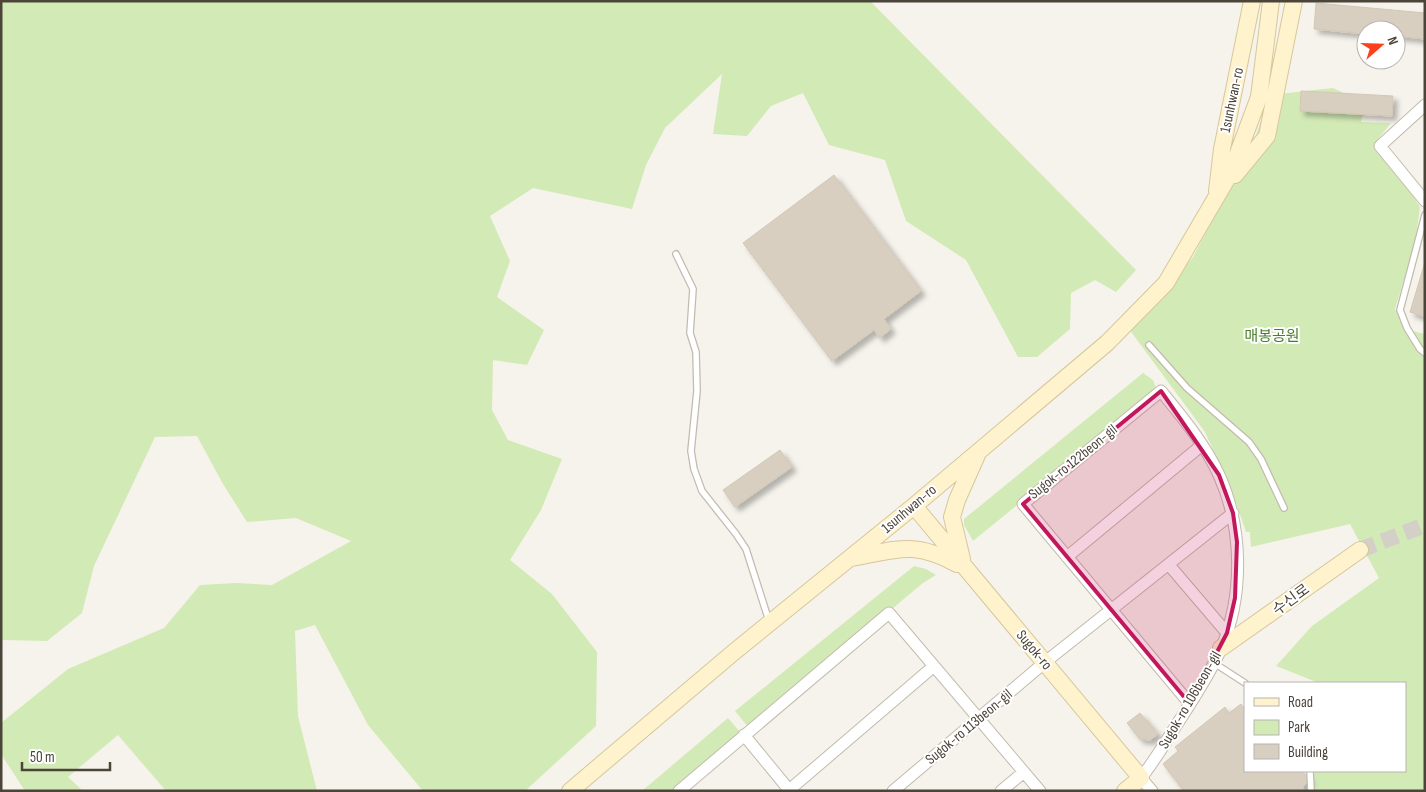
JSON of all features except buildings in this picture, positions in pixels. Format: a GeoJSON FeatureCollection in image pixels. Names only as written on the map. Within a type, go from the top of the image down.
{"type":"FeatureCollection","features":[{"type":"Feature","properties":{"kind":"main road","name":"1sunhwan-ro"},"geometry":{"type":"LineString","coordinates":[[1216,198],[1222,150],[1252,1]]}},
{"type":"Feature","properties":{"kind":"main road","name":"1sunhwan-ro"},"geometry":{"type":"LineString","coordinates":[[570,791],[770,623],[914,506],[1107,342],[1166,283],[1230,172],[1259,97],[1271,1]]}},
{"type":"Feature","properties":{"kind":"main road"},"geometry":{"type":"LineString","coordinates":[[1216,198],[1266,136],[1294,1]]}},
{"type":"Feature","properties":{"kind":"main road"},"geometry":{"type":"LineString","coordinates":[[966,568],[955,537],[952,517],[957,500],[979,451]]}},
{"type":"Feature","properties":{"kind":"main road","name":"Sugok-ro"},"geometry":{"type":"LineString","coordinates":[[914,506],[1141,778]]}},
{"type":"Feature","properties":{"kind":"main road"},"geometry":{"type":"LineString","coordinates":[[849,558],[916,548],[936,552],[966,568]]}},
{"type":"Feature","properties":{"kind":"main road","name":"수신로"},"geometry":{"type":"LineString","coordinates":[[1217,656],[1360,550]]}},
{"type":"Feature","properties":{"kind":"main road"},"geometry":{"type":"LineString","coordinates":[[1125,791],[1141,778]]}},
{"type":"Feature","properties":{"kind":"street"},"geometry":{"type":"LineString","coordinates":[[1425,105],[1380,146],[1425,201]]}},
{"type":"Feature","properties":{"kind":"street","name":"Sugok-ro 106beon-gil"},"geometry":{"type":"LineString","coordinates":[[1141,778],[1155,760],[1190,704],[1217,656],[1227,633],[1235,598],[1238,561],[1233,513],[1219,475],[1202,445],[1161,391]]}},
{"type":"Feature","properties":{"kind":"street","name":"Sugok-ro 122beon-gil"},"geometry":{"type":"LineString","coordinates":[[1161,391],[1023,504],[1190,704]]}},
{"type":"Feature","properties":{"kind":"street"},"geometry":{"type":"LineString","coordinates":[[1068,557],[1202,445]]}},
{"type":"Feature","properties":{"kind":"street","name":"Sugok-ro 113beon-gil"},"geometry":{"type":"LineString","coordinates":[[893,791],[1044,663],[1233,513]]}},
{"type":"Feature","properties":{"kind":"street"},"geometry":{"type":"LineString","coordinates":[[1169,565],[1227,633]]}},
{"type":"Feature","properties":{"kind":"street"},"geometry":{"type":"LineString","coordinates":[[679,791],[889,613],[1040,791]]}},
{"type":"Feature","properties":{"kind":"street"},"geometry":{"type":"LineString","coordinates":[[744,735],[789,790],[934,666]]}},
{"type":"Feature","properties":{"kind":"street"},"geometry":{"type":"LineString","coordinates":[[1001,791],[1024,772]]}},
{"type":"Feature","properties":{"kind":"street"},"geometry":{"type":"LineString","coordinates":[[1141,778],[1152,791]]}},
{"type":"Feature","properties":{"kind":"lane"},"geometry":{"type":"LineString","coordinates":[[1425,215],[1400,310],[1407,328],[1420,349],[1425,353]]}},
{"type":"Feature","properties":{"kind":"lane"},"geometry":{"type":"LineString","coordinates":[[676,254],[692,289],[690,333],[696,352],[698,391],[691,451],[694,469],[702,492],[746,549],[770,623]]}},
{"type":"Feature","properties":{"kind":"lane"},"geometry":{"type":"LineString","coordinates":[[1149,345],[1187,388],[1249,442],[1262,459],[1284,508]]}},
{"type":"Feature","properties":{"kind":"lane"},"geometry":{"type":"LineString","coordinates":[[1217,656],[1244,682]]}},
{"type":"Feature","properties":{"kind":"lane"},"geometry":{"type":"LineString","coordinates":[[1310,772],[1311,791]]}},
{"type":"Feature","properties":{"kind":"highlighted area"},"geometry":{"type":"Polygon","coordinates":[[[1161,391],[1219,475],[1233,513],[1237,542],[1235,598],[1227,633],[1190,704],[1152,659],[1023,504],[1161,391]]]}},
{"type":"Feature","properties":{"kind":"green space"},"geometry":{"type":"Polygon","coordinates":[[[1,1],[870,1],[1136,270],[1116,292],[1095,280],[1071,293],[1070,329],[1037,357],[1018,357],[966,260],[906,221],[885,160],[829,145],[803,93],[771,106],[747,136],[713,134],[722,74],[665,128],[646,165],[632,209],[533,188],[490,216],[510,261],[497,297],[544,330],[527,365],[493,360],[492,410],[508,440],[562,459],[541,510],[510,560],[552,594],[597,652],[596,726],[525,791],[423,791],[368,725],[315,625],[295,631],[298,716],[317,791],[166,791],[118,735],[68,777],[83,791],[25,791],[1,754],[1,723],[68,669],[164,628],[200,585],[236,583],[272,585],[351,541],[296,518],[247,522],[223,484],[197,436],[155,437],[94,566],[82,613],[47,641],[1,640],[1,1]]]}},
{"type":"Feature","properties":{"kind":"green space","name":"매봉공원"},"geometry":{"type":"Polygon","coordinates":[[[1333,88],[1365,103],[1361,122],[1391,123],[1374,144],[1396,170],[1420,207],[1415,243],[1395,309],[1404,329],[1425,334],[1425,791],[1307,791],[1307,772],[1406,772],[1406,682],[1316,682],[1276,666],[1312,626],[1379,578],[1350,524],[1251,547],[1250,532],[1246,532],[1232,491],[1205,432],[1129,329],[1193,257],[1255,139],[1269,95],[1333,88]]]}},
{"type":"Feature","properties":{"kind":"green space"},"geometry":{"type":"Polygon","coordinates":[[[1143,373],[1153,380],[1157,391],[973,541],[964,525],[964,519],[1143,373]]]}},
{"type":"Feature","properties":{"kind":"green space"},"geometry":{"type":"Polygon","coordinates":[[[914,566],[926,569],[936,575],[923,583],[749,728],[735,711],[914,566]]]}},
{"type":"Feature","properties":{"kind":"green space"},"geometry":{"type":"Polygon","coordinates":[[[728,718],[741,733],[672,791],[642,791],[728,718]]]}},
{"type":"Feature","properties":{"kind":"tunnel"},"geometry":{"type":"LineString","coordinates":[[1360,550],[1425,525]]}}]}
